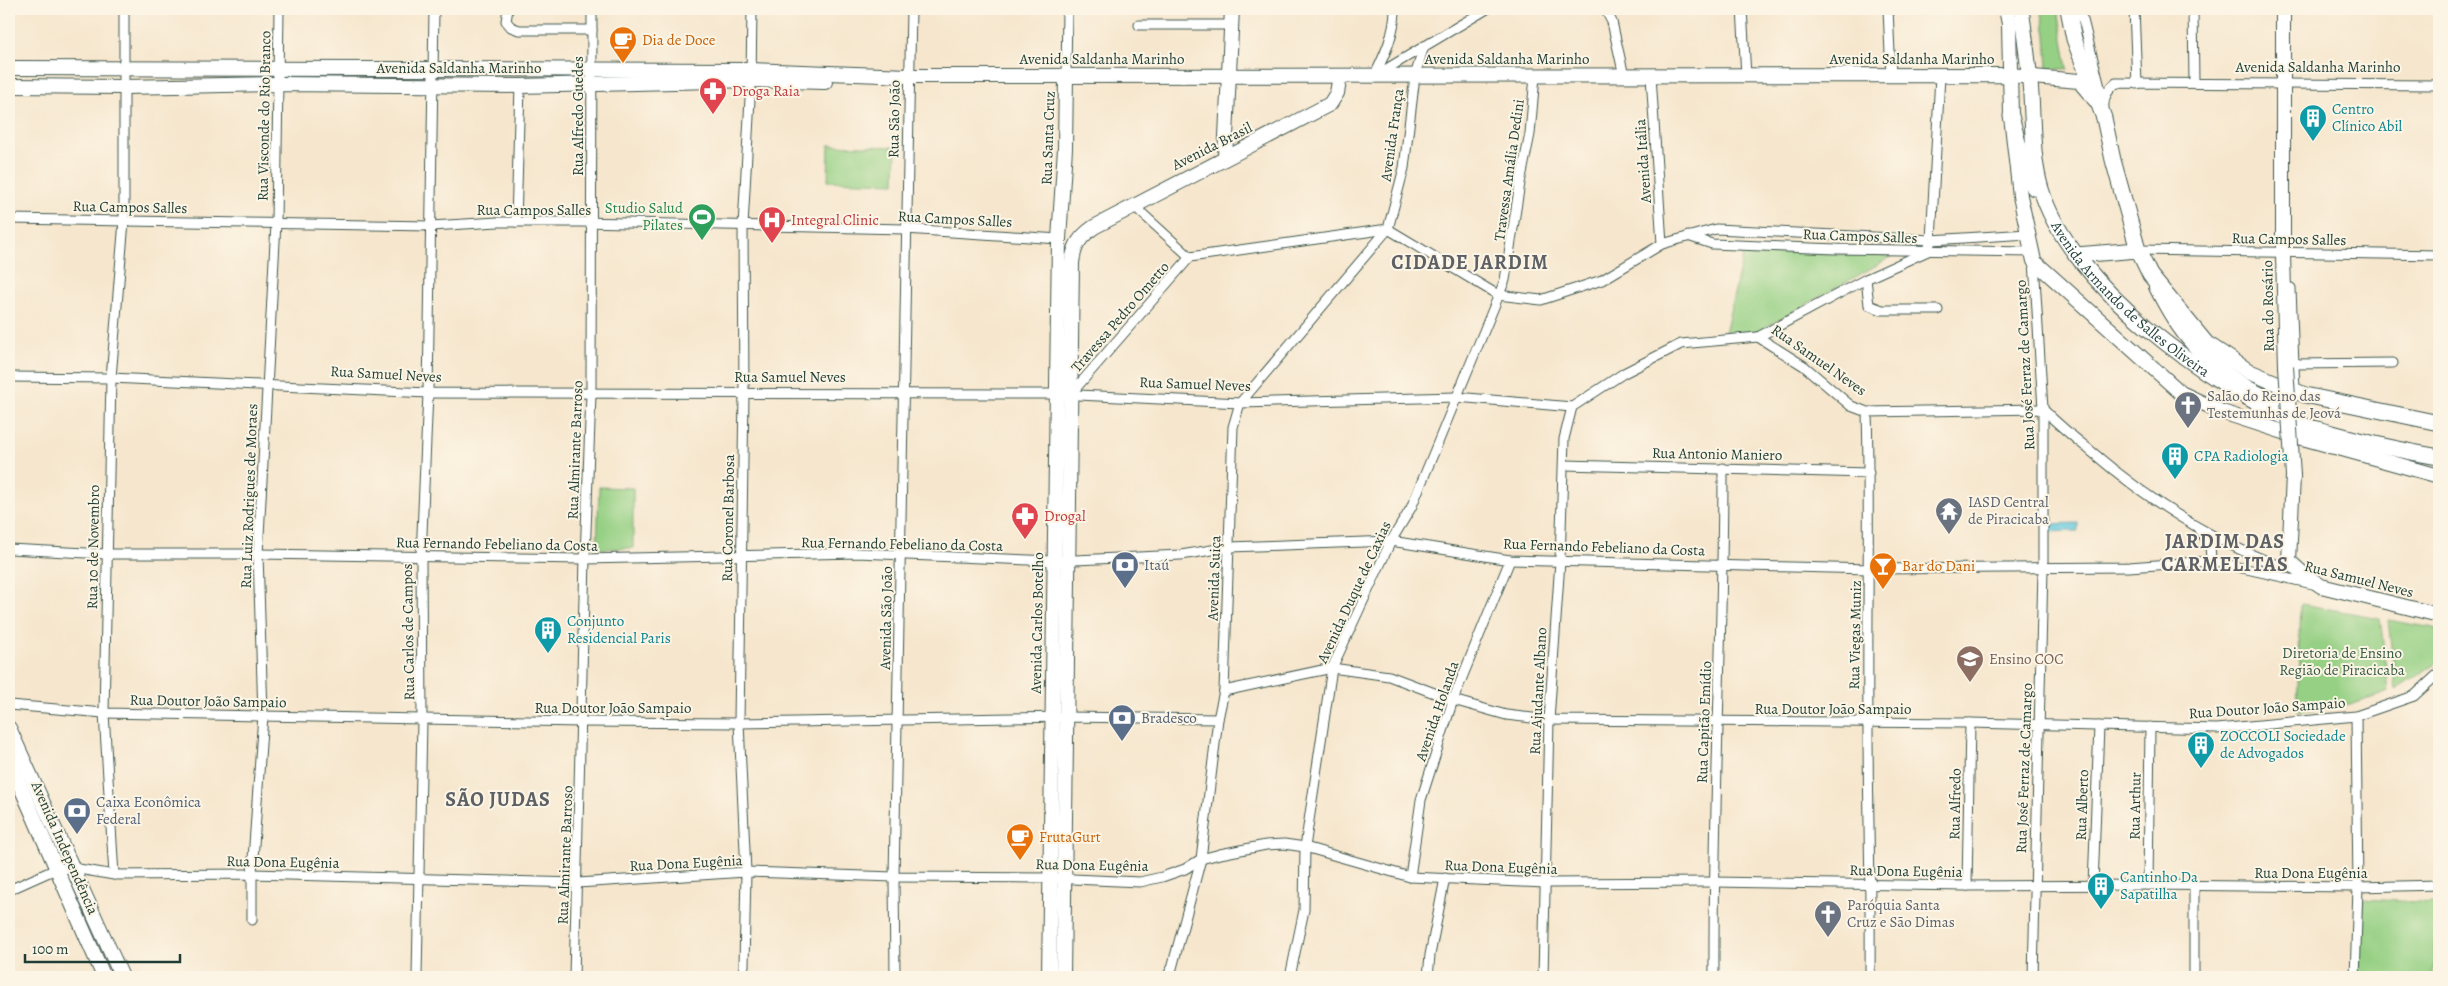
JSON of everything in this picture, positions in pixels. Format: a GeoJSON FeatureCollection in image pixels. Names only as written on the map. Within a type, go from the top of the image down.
{"type":"FeatureCollection","features":[{"type":"Feature","properties":{"kind":"main road"},"geometry":{"type":"LineString","coordinates":[[1225,158],[1232,9]]}},
{"type":"Feature","properties":{"kind":"main road"},"geometry":{"type":"LineString","coordinates":[[2006,9],[2009,24],[2011,116],[2020,196],[2034,257],[2181,393],[2222,412],[2331,446],[2439,476]]}},
{"type":"Feature","properties":{"kind":"main road","name":"Avenida Armando de Salles Oliveira"},"geometry":{"type":"LineString","coordinates":[[2021,9],[2030,76],[2036,169],[2041,190],[2055,224],[2076,255],[2114,297],[2144,325],[2208,376],[2301,424],[2369,444],[2439,457]]}},
{"type":"Feature","properties":{"kind":"main road","name":"Avenida Armando de Salles Oliveira"},"geometry":{"type":"LineString","coordinates":[[2068,9],[2074,39],[2100,100],[2115,170],[2138,250],[2150,275],[2206,343],[2250,372],[2295,391],[2357,407],[2439,423]]}},
{"type":"Feature","properties":{"kind":"main road","name":"Rua do Rosário"},"geometry":{"type":"LineString","coordinates":[[2283,9],[2283,254],[2290,364],[2293,476],[2289,561]]}},
{"type":"Feature","properties":{"kind":"main road","name":"Avenida Saldanha Marinho"},"geometry":{"type":"LineString","coordinates":[[9,68],[125,70],[279,67],[592,76],[2010,75],[2079,81],[2100,100]]}},
{"type":"Feature","properties":{"kind":"main road","name":"Avenida Saldanha Marinho"},"geometry":{"type":"LineString","coordinates":[[9,86],[124,87],[433,84],[520,86],[592,76]]}},
{"type":"Feature","properties":{"kind":"main road","name":"Rua Santa Cruz"},"geometry":{"type":"LineString","coordinates":[[1060,239],[1066,76]]}},
{"type":"Feature","properties":{"kind":"main road","name":"Avenida Brasil"},"geometry":{"type":"LineString","coordinates":[[1084,234],[1133,205],[1330,104],[1337,93],[1340,76]]}},
{"type":"Feature","properties":{"kind":"main road"},"geometry":{"type":"LineString","coordinates":[[2011,116],[2028,179],[2055,224]]}},
{"type":"Feature","properties":{"kind":"main road"},"geometry":{"type":"LineString","coordinates":[[1061,224],[1069,233],[1084,234]]}},
{"type":"Feature","properties":{"kind":"main road"},"geometry":{"type":"LineString","coordinates":[[1072,263],[1076,244],[1084,234]]}},
{"type":"Feature","properties":{"kind":"main road"},"geometry":{"type":"LineString","coordinates":[[1060,239],[1072,263]]}},
{"type":"Feature","properties":{"kind":"main road","name":"Avenida Carlos Botelho"},"geometry":{"type":"LineString","coordinates":[[1060,239],[1064,394]]}},
{"type":"Feature","properties":{"kind":"main road"},"geometry":{"type":"LineString","coordinates":[[2076,255],[2138,250]]}},
{"type":"Feature","properties":{"kind":"main road","name":"Avenida Carlos Botelho"},"geometry":{"type":"LineString","coordinates":[[1049,977],[1056,878],[1064,394],[1072,263]]}},
{"type":"Feature","properties":{"kind":"main road"},"geometry":{"type":"LineString","coordinates":[[2150,275],[2169,314],[2192,345],[2219,368],[2248,388],[2278,402],[2290,415]]}},
{"type":"Feature","properties":{"kind":"main road"},"geometry":{"type":"LineString","coordinates":[[2331,446],[2369,444]]}},
{"type":"Feature","properties":{"kind":"main road"},"geometry":{"type":"LineString","coordinates":[[2289,561],[2321,586]]}},
{"type":"Feature","properties":{"kind":"main road","name":"Rua Samuel Neves"},"geometry":{"type":"LineString","coordinates":[[2321,586],[2439,615]]}},
{"type":"Feature","properties":{"kind":"main road","name":"Avenida Independência"},"geometry":{"type":"LineString","coordinates":[[9,728],[122,977]]}},
{"type":"Feature","properties":{"kind":"main road","name":"Avenida Independência"},"geometry":{"type":"LineString","coordinates":[[9,760],[104,977]]}},
{"type":"Feature","properties":{"kind":"main road","name":"Avenida Carlos Botelho"},"geometry":{"type":"LineString","coordinates":[[1056,878],[1062,977]]}},
{"type":"Feature","properties":{"kind":"street","name":"Rua 10 de Novembro"},"geometry":{"type":"LineString","coordinates":[[114,875],[104,713],[111,378],[124,221],[124,9]]}},
{"type":"Feature","properties":{"kind":"street","name":"Rua Visconde do Rio Branco"},"geometry":{"type":"LineString","coordinates":[[276,223],[280,84],[279,9]]}},
{"type":"Feature","properties":{"kind":"street","name":"Rua Carlos de Campos"},"geometry":{"type":"LineString","coordinates":[[417,977],[422,720],[421,557],[428,393],[434,9]]}},
{"type":"Feature","properties":{"kind":"street"},"geometry":{"type":"LineString","coordinates":[[508,9],[506,21],[510,27],[519,30],[592,30]]}},
{"type":"Feature","properties":{"kind":"street","name":"Rua Alfredo Guedes"},"geometry":{"type":"LineString","coordinates":[[590,224],[592,9]]}},
{"type":"Feature","properties":{"kind":"street","name":"Rua Coronel Barbosa"},"geometry":{"type":"LineString","coordinates":[[744,966],[746,872],[739,723],[744,393],[743,226],[751,75],[752,9]]}},
{"type":"Feature","properties":{"kind":"street","name":"Rua São João"},"geometry":{"type":"LineString","coordinates":[[906,229],[911,9]]}},
{"type":"Feature","properties":{"kind":"street","name":"Rua Santa Cruz"},"geometry":{"type":"LineString","coordinates":[[1066,76],[1067,9]]}},
{"type":"Feature","properties":{"kind":"street","name":"Avenida França"},"geometry":{"type":"LineString","coordinates":[[1375,76],[1388,48],[1394,26],[1395,9]]}},
{"type":"Feature","properties":{"kind":"street"},"geometry":{"type":"LineString","coordinates":[[1375,76],[1487,9]]}},
{"type":"Feature","properties":{"kind":"street"},"geometry":{"type":"LineString","coordinates":[[1605,9],[1612,22],[1624,76]]}},
{"type":"Feature","properties":{"kind":"street"},"geometry":{"type":"LineString","coordinates":[[1742,9],[1746,76]]}},
{"type":"Feature","properties":{"kind":"street"},"geometry":{"type":"LineString","coordinates":[[1888,9],[1891,76]]}},
{"type":"Feature","properties":{"kind":"street"},"geometry":{"type":"LineString","coordinates":[[2076,9],[2083,20],[2100,100]]}},
{"type":"Feature","properties":{"kind":"street"},"geometry":{"type":"LineString","coordinates":[[2134,9],[2137,84]]}},
{"type":"Feature","properties":{"kind":"street"},"geometry":{"type":"LineString","coordinates":[[2193,9],[2194,83]]}},
{"type":"Feature","properties":{"kind":"street"},"geometry":{"type":"LineString","coordinates":[[1139,25],[1232,25]]}},
{"type":"Feature","properties":{"kind":"street","name":"Avenida França"},"geometry":{"type":"LineString","coordinates":[[1388,229],[1404,168],[1414,76],[1424,46]]}},
{"type":"Feature","properties":{"kind":"street","name":"Travessa Amália Dedini"},"geometry":{"type":"LineString","coordinates":[[1498,296],[1506,280],[1520,183],[1530,134],[1535,76]]}},
{"type":"Feature","properties":{"kind":"street","name":"Avenida Itália"},"geometry":{"type":"LineString","coordinates":[[1650,76],[1662,244]]}},
{"type":"Feature","properties":{"kind":"street"},"geometry":{"type":"LineString","coordinates":[[1758,338],[1866,278],[1928,251],[1931,240],[1940,76]]}},
{"type":"Feature","properties":{"kind":"street","name":"Avenida Saldanha Marinho"},"geometry":{"type":"LineString","coordinates":[[2100,100],[2116,83],[2439,85]]}},
{"type":"Feature","properties":{"kind":"street"},"geometry":{"type":"LineString","coordinates":[[516,222],[520,86]]}},
{"type":"Feature","properties":{"kind":"street"},"geometry":{"type":"LineString","coordinates":[[1133,205],[1190,257],[1388,229]]}},
{"type":"Feature","properties":{"kind":"street","name":"Rua Campos Salles"},"geometry":{"type":"LineString","coordinates":[[9,219],[431,226],[516,222],[906,229],[1060,239]]}},
{"type":"Feature","properties":{"kind":"street","name":"Rua Luiz Rodrigues de Moraes"},"geometry":{"type":"LineString","coordinates":[[252,920],[252,874],[263,715],[258,554],[276,223]]}},
{"type":"Feature","properties":{"kind":"street","name":"Rua Almirante Barroso"},"geometry":{"type":"LineString","coordinates":[[574,977],[591,394],[590,224]]}},
{"type":"Feature","properties":{"kind":"street","name":"Avenida São João"},"geometry":{"type":"LineString","coordinates":[[895,977],[894,877],[906,229]]}},
{"type":"Feature","properties":{"kind":"street","name":"Rua Campos Salles"},"geometry":{"type":"LineString","coordinates":[[1388,229],[1498,296],[1541,300],[1602,280],[1662,244],[1716,229],[1931,240],[2028,234]]}},
{"type":"Feature","properties":{"kind":"street","name":"Avenida Suiça"},"geometry":{"type":"LineString","coordinates":[[1167,977],[1172,968],[1202,859],[1218,719],[1224,691],[1233,427],[1240,403],[1388,229]]}},
{"type":"Feature","properties":{"kind":"street","name":"Rua Campos Salles"},"geometry":{"type":"LineString","coordinates":[[1687,236],[1712,244],[1928,251],[2034,257]]}},
{"type":"Feature","properties":{"kind":"street"},"geometry":{"type":"LineString","coordinates":[[1837,236],[1837,249]]}},
{"type":"Feature","properties":{"kind":"street","name":"Rua Campos Salles"},"geometry":{"type":"LineString","coordinates":[[2138,250],[2283,254],[2439,255]]}},
{"type":"Feature","properties":{"kind":"street","name":"Travessa Pedro Ometto"},"geometry":{"type":"LineString","coordinates":[[1064,394],[1190,257]]}},
{"type":"Feature","properties":{"kind":"street","name":"Rua José Ferraz de Camargo"},"geometry":{"type":"LineString","coordinates":[[2033,977],[2043,569],[2043,409],[2034,257]]}},
{"type":"Feature","properties":{"kind":"street"},"geometry":{"type":"LineString","coordinates":[[1866,278],[1869,305],[1882,310],[1938,310]]}},
{"type":"Feature","properties":{"kind":"street"},"geometry":{"type":"LineString","coordinates":[[2291,288],[2290,364],[2295,391]]}},
{"type":"Feature","properties":{"kind":"street","name":"Avenida Duque de Caxias"},"geometry":{"type":"LineString","coordinates":[[1290,977],[1304,910],[1305,847],[1332,668],[1391,541],[1411,508],[1498,296]]}},
{"type":"Feature","properties":{"kind":"street","name":"Rua Samuel Neves"},"geometry":{"type":"LineString","coordinates":[[9,377],[111,378],[428,393],[1064,394],[1240,403],[1456,397],[1572,407],[1624,373],[1681,344],[1758,338],[1804,366],[1850,406],[1867,412],[2043,409],[2054,421],[2122,478],[2196,526],[2274,564],[2283,564],[2289,561]]}},
{"type":"Feature","properties":{"kind":"street"},"geometry":{"type":"LineString","coordinates":[[2290,364],[2393,363]]}},
{"type":"Feature","properties":{"kind":"street","name":"Rua Ajudante Albano"},"geometry":{"type":"LineString","coordinates":[[1543,977],[1549,720],[1560,561],[1564,439],[1572,407]]}},
{"type":"Feature","properties":{"kind":"street","name":"Rua Viegas Muniz"},"geometry":{"type":"LineString","coordinates":[[1867,412],[1870,569],[1868,722],[1871,885],[1870,977]]}},
{"type":"Feature","properties":{"kind":"street","name":"Rua Antonio Maniero"},"geometry":{"type":"LineString","coordinates":[[1564,465],[1869,473]]}},
{"type":"Feature","properties":{"kind":"street","name":"Rua Capitão Emídio"},"geometry":{"type":"LineString","coordinates":[[1714,977],[1717,723],[1723,564],[1723,468]]}},
{"type":"Feature","properties":{"kind":"street"},"geometry":{"type":"LineString","coordinates":[[2196,526],[2210,544],[2211,560]]}},
{"type":"Feature","properties":{"kind":"street","name":"Rua Fernando Febeliano da Costa"},"geometry":{"type":"LineString","coordinates":[[9,549],[106,554],[258,554],[585,559],[857,553],[1061,561],[1181,555],[1230,547],[1391,541],[1510,560],[1870,569],[2129,567],[2211,560]]}},
{"type":"Feature","properties":{"kind":"street","name":"Avenida Holanda"},"geometry":{"type":"LineString","coordinates":[[1410,877],[1421,800],[1453,700],[1510,560]]}},
{"type":"Feature","properties":{"kind":"street","name":"Rua Samuel Neves"},"geometry":{"type":"LineString","coordinates":[[2211,560],[2321,586]]}},
{"type":"Feature","properties":{"kind":"street","name":"Rua Doutor João Sampaio"},"geometry":{"type":"LineString","coordinates":[[1224,691],[1332,668],[1389,676],[1453,700],[1506,715],[1549,720],[1717,723],[1970,723],[2217,729],[2356,716],[2414,696],[2439,673]]}},
{"type":"Feature","properties":{"kind":"street","name":"Rua Doutor João Sampaio"},"geometry":{"type":"LineString","coordinates":[[9,705],[104,713],[582,722],[739,723],[1059,717],[1218,719]]}},
{"type":"Feature","properties":{"kind":"street"},"geometry":{"type":"LineString","coordinates":[[2355,977],[2358,887],[2356,716]]}},
{"type":"Feature","properties":{"kind":"street","name":"Rua Alfredo"},"geometry":{"type":"LineString","coordinates":[[1967,886],[1970,723]]}},
{"type":"Feature","properties":{"kind":"street","name":"Rua Alberto"},"geometry":{"type":"LineString","coordinates":[[2093,886],[2099,726]]}},
{"type":"Feature","properties":{"kind":"street","name":"Rua Arthur"},"geometry":{"type":"LineString","coordinates":[[2148,885],[2150,727]]}},
{"type":"Feature","properties":{"kind":"street","name":"Rua Dona Eugênia"},"geometry":{"type":"LineString","coordinates":[[9,890],[56,869],[73,868],[114,875],[252,874],[578,883],[746,872],[894,877],[1056,878],[1151,881],[1185,869],[1202,859],[1266,845],[1305,847],[1410,877],[1545,883],[1714,882],[1967,886],[2358,887],[2439,884]]}},
{"type":"Feature","properties":{"kind":"street"},"geometry":{"type":"LineString","coordinates":[[1428,977],[1430,955],[1445,878]]}},
{"type":"Feature","properties":{"kind":"street"},"geometry":{"type":"LineString","coordinates":[[2194,886],[2194,977]]}},
{"type":"Feature","properties":{"kind":"green space"},"geometry":{"type":"Polygon","coordinates":[[[2041,9],[2058,9],[2068,69],[2048,69],[2046,35],[2041,9]]]}},
{"type":"Feature","properties":{"kind":"green space"},"geometry":{"type":"Polygon","coordinates":[[[829,145],[896,147],[895,183],[828,181],[829,145]]]}},
{"type":"Feature","properties":{"kind":"green space"},"geometry":{"type":"Polygon","coordinates":[[[1744,251],[1893,256],[1759,331],[1725,333],[1744,251]]]}},
{"type":"Feature","properties":{"kind":"green space"},"geometry":{"type":"Polygon","coordinates":[[[599,487],[633,488],[633,548],[597,549],[599,487]]]}},
{"type":"Feature","properties":{"kind":"green space","name":"Diretoria de Ensino Região de Piracicaba"},"geometry":{"type":"Polygon","coordinates":[[[2301,604],[2380,618],[2389,692],[2350,705],[2297,711],[2301,604]]]}},
{"type":"Feature","properties":{"kind":"green space"},"geometry":{"type":"Polygon","coordinates":[[[2388,620],[2439,629],[2439,661],[2396,690],[2388,620]]]}},
{"type":"Feature","properties":{"kind":"green space"},"geometry":{"type":"Polygon","coordinates":[[[2363,899],[2436,903],[2433,977],[2359,977],[2363,899]]]}},
{"type":"Feature","properties":{"kind":"water"},"geometry":{"type":"Polygon","coordinates":[[[2078,523],[2078,531],[2046,532],[2046,524],[2078,523]]]}},
{"type":"Feature","properties":{"kind":"place","name":"Dia de Doce"},"geometry":{"type":"Point","coordinates":[623,64]}},
{"type":"Feature","properties":{"kind":"place","name":"Droga Raia"},"geometry":{"type":"Point","coordinates":[713,115]}},
{"type":"Feature","properties":{"kind":"place","name":"Centro Clínico Abil"},"geometry":{"type":"Point","coordinates":[2313,142]}},
{"type":"Feature","properties":{"kind":"place","name":"Studio Salud Pilates"},"geometry":{"type":"Point","coordinates":[702,241]}},
{"type":"Feature","properties":{"kind":"place","name":"Integral Clinic"},"geometry":{"type":"Point","coordinates":[772,244]}},
{"type":"Feature","properties":{"kind":"place","name":"Salão do Reino das Testemunhas de Jeová"},"geometry":{"type":"Point","coordinates":[2188,429]}},
{"type":"Feature","properties":{"kind":"place","name":"CPA Radiologia"},"geometry":{"type":"Point","coordinates":[2175,480]}},
{"type":"Feature","properties":{"kind":"place","name":"IASD Central de Piracicaba"},"geometry":{"type":"Point","coordinates":[1949,535]}},
{"type":"Feature","properties":{"kind":"place","name":"Drogal"},"geometry":{"type":"Point","coordinates":[1025,540]}},
{"type":"Feature","properties":{"kind":"place","name":"Itaú"},"geometry":{"type":"Point","coordinates":[1125,589]}},
{"type":"Feature","properties":{"kind":"place","name":"Bar do Dani"},"geometry":{"type":"Point","coordinates":[1883,590]}},
{"type":"Feature","properties":{"kind":"place","name":"Conjunto Residencial Paris"},"geometry":{"type":"Point","coordinates":[548,654]}},
{"type":"Feature","properties":{"kind":"place","name":"Ensino COC"},"geometry":{"type":"Point","coordinates":[1970,683]}},
{"type":"Feature","properties":{"kind":"place","name":"Bradesco"},"geometry":{"type":"Point","coordinates":[1122,742]}},
{"type":"Feature","properties":{"kind":"place","name":"ZOCCOLI Sociedade de Advogados"},"geometry":{"type":"Point","coordinates":[2201,769]}},
{"type":"Feature","properties":{"kind":"place","name":"Caixa Econômica Federal"},"geometry":{"type":"Point","coordinates":[77,835]}},
{"type":"Feature","properties":{"kind":"place","name":"FrutaGurt"},"geometry":{"type":"Point","coordinates":[1020,861]}},
{"type":"Feature","properties":{"kind":"place","name":"Cantinho Da Sapatilha"},"geometry":{"type":"Point","coordinates":[2101,910]}},
{"type":"Feature","properties":{"kind":"place","name":"Paróquia Santa Cruz e São Dimas"},"geometry":{"type":"Point","coordinates":[1828,938]}},
{"type":"Feature","properties":{"kind":"district","name":"CIDADE JARDIM"},"geometry":{"type":"Point","coordinates":[1470,262]}},
{"type":"Feature","properties":{"kind":"district","name":"JARDIM DAS CARMELITAS"},"geometry":{"type":"Point","coordinates":[2225,552]}},
{"type":"Feature","properties":{"kind":"district","name":"SÃO JUDAS"},"geometry":{"type":"Point","coordinates":[498,799]}}]}
